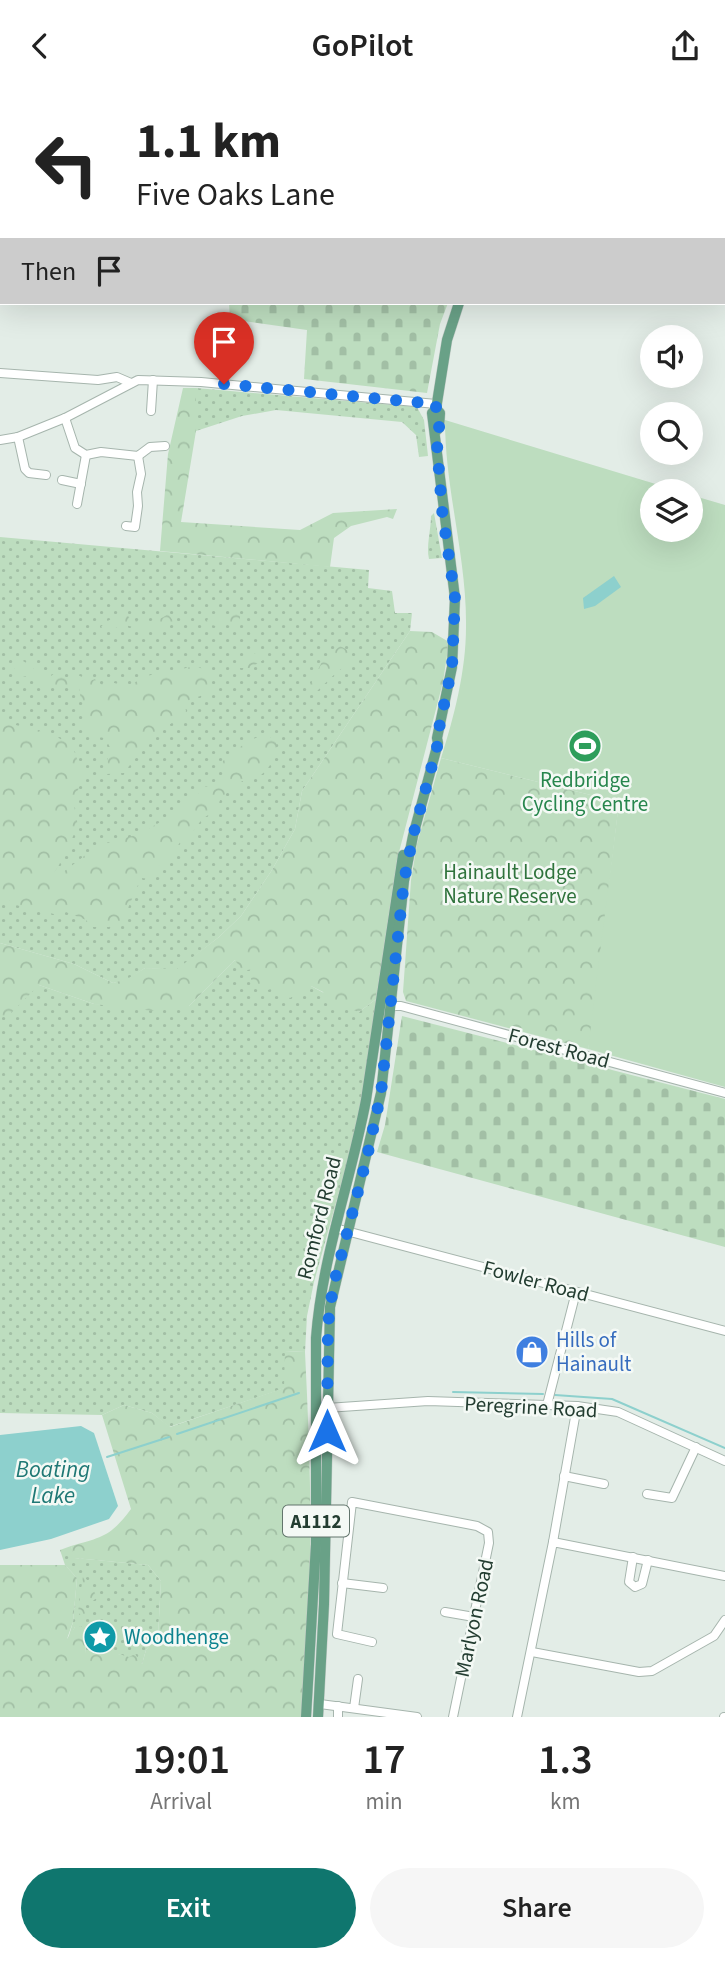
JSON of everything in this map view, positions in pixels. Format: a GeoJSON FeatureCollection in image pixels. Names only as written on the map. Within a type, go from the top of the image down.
{"type":"FeatureCollection","features":[{"type":"Feature","properties":{"kind":"main road","name":"Romford Road"},"geometry":{"type":"LineString","coordinates":[[318,1717],[324,1604],[330,1307],[381,1093],[404,881],[438,743],[452,667],[455,598],[432,413],[436,406],[447,340],[457,305]]}},
{"type":"Feature","properties":{"kind":"main road","name":"Romford Road"},"geometry":{"type":"LineString","coordinates":[[306,1717],[316,1544],[316,1338],[321,1290],[359,1140],[400,868],[434,740],[437,738]]}},
{"type":"Feature","properties":{"kind":"main road"},"geometry":{"type":"LineString","coordinates":[[308,1703],[320,1704]]}},
{"type":"Feature","properties":{"kind":"street"},"geometry":{"type":"LineString","coordinates":[[0,373],[98,380],[117,377],[131,383]]}},
{"type":"Feature","properties":{"kind":"street"},"geometry":{"type":"LineString","coordinates":[[0,440],[18,437],[65,418],[131,383],[153,380],[201,381],[436,406]]}},
{"type":"Feature","properties":{"kind":"street"},"geometry":{"type":"LineString","coordinates":[[151,411],[153,380]]}},
{"type":"Feature","properties":{"kind":"street"},"geometry":{"type":"LineString","coordinates":[[65,418],[75,448],[86,455],[101,452],[138,456],[150,447],[164,446]]}},
{"type":"Feature","properties":{"kind":"street"},"geometry":{"type":"LineString","coordinates":[[18,437],[24,469],[29,473],[47,475]]}},
{"type":"Feature","properties":{"kind":"street"},"geometry":{"type":"LineString","coordinates":[[76,504],[86,455]]}},
{"type":"Feature","properties":{"kind":"street"},"geometry":{"type":"LineString","coordinates":[[126,526],[135,527],[141,474],[138,456]]}},
{"type":"Feature","properties":{"kind":"street"},"geometry":{"type":"LineString","coordinates":[[62,480],[81,484]]}},
{"type":"Feature","properties":{"kind":"street","name":"Forest Road"},"geometry":{"type":"LineString","coordinates":[[392,1006],[401,1006],[725,1093]]}},
{"type":"Feature","properties":{"kind":"street","name":"Fowler Road"},"geometry":{"type":"LineString","coordinates":[[335,1228],[725,1331]]}},
{"type":"Feature","properties":{"kind":"street"},"geometry":{"type":"LineString","coordinates":[[547,1405],[576,1292]]}},
{"type":"Feature","properties":{"kind":"street","name":"Peregrine Road"},"geometry":{"type":"LineString","coordinates":[[327,1408],[428,1401],[578,1406],[618,1412],[725,1461]]}},
{"type":"Feature","properties":{"kind":"street"},"geometry":{"type":"LineString","coordinates":[[517,1717],[532,1652],[578,1406]]}},
{"type":"Feature","properties":{"kind":"street"},"geometry":{"type":"LineString","coordinates":[[647,1494],[672,1498],[696,1447]]}},
{"type":"Feature","properties":{"kind":"street"},"geometry":{"type":"LineString","coordinates":[[564,1476],[604,1484]]}},
{"type":"Feature","properties":{"kind":"street","name":"Marlyon Road"},"geometry":{"type":"LineString","coordinates":[[342,1583],[352,1502],[477,1526],[488,1532],[489,1543],[453,1717]]}},
{"type":"Feature","properties":{"kind":"street"},"geometry":{"type":"LineString","coordinates":[[553,1542],[725,1576]]}},
{"type":"Feature","properties":{"kind":"street"},"geometry":{"type":"LineString","coordinates":[[633,1557],[629,1582],[635,1587],[642,1584],[648,1560]]}},
{"type":"Feature","properties":{"kind":"street"},"geometry":{"type":"LineString","coordinates":[[372,1642],[337,1634],[342,1583],[383,1588]]}},
{"type":"Feature","properties":{"kind":"street"},"geometry":{"type":"LineString","coordinates":[[445,1612],[474,1618]]}},
{"type":"Feature","properties":{"kind":"street"},"geometry":{"type":"LineString","coordinates":[[532,1652],[639,1672],[652,1671],[715,1636],[725,1620]]}},
{"type":"Feature","properties":{"kind":"street"},"geometry":{"type":"LineString","coordinates":[[354,1708],[358,1679]]}},
{"type":"Feature","properties":{"kind":"street"},"geometry":{"type":"LineString","coordinates":[[320,1704],[417,1717]]}},
{"type":"Feature","properties":{"kind":"street"},"geometry":{"type":"LineString","coordinates":[[338,1706],[338,1717]]}},
{"type":"Feature","properties":{"kind":"green space"},"geometry":{"type":"Polygon","coordinates":[[[229,305],[447,305],[440,324],[427,393],[304,379],[307,330],[230,319],[229,305]]]}},
{"type":"Feature","properties":{"kind":"green space"},"geometry":{"type":"Polygon","coordinates":[[[183,388],[196,388],[196,431],[181,522],[300,530],[333,513],[397,509],[393,519],[387,517],[351,526],[334,538],[330,567],[160,551],[168,454],[183,388]]]}},
{"type":"Feature","properties":{"kind":"green space"},"geometry":{"type":"Polygon","coordinates":[[[196,388],[417,407],[424,420],[428,456],[419,457],[416,435],[402,422],[276,410],[242,416],[196,431],[196,388]]]}},
{"type":"Feature","properties":{"kind":"green space","name":"Redbridge Cycling Centre"},"geometry":{"type":"Polygon","coordinates":[[[445,420],[640,479],[640,542],[703,542],[703,499],[725,505],[725,1087],[588,1049],[619,802],[441,758],[458,694],[466,627],[463,575],[445,420]]]}},
{"type":"Feature","properties":{"kind":"green space"},"geometry":{"type":"Polygon","coordinates":[[[434,513],[442,558],[429,559],[431,516],[434,513]]]}},
{"type":"Feature","properties":{"kind":"green space"},"geometry":{"type":"Polygon","coordinates":[[[0,537],[369,570],[368,588],[392,591],[395,613],[412,613],[410,631],[302,791],[295,829],[272,870],[241,916],[177,970],[145,968],[127,980],[113,983],[74,964],[0,943],[0,537]]]}},
{"type":"Feature","properties":{"kind":"green space"},"geometry":{"type":"Polygon","coordinates":[[[168,614],[174,622],[166,629],[146,630],[125,625],[106,631],[101,627],[121,616],[146,622],[168,614]]]}},
{"type":"Feature","properties":{"kind":"green space"},"geometry":{"type":"Polygon","coordinates":[[[218,614],[237,614],[240,619],[235,624],[219,626],[205,621],[218,614]]]}},
{"type":"Feature","properties":{"kind":"green space"},"geometry":{"type":"Polygon","coordinates":[[[410,631],[432,632],[449,642],[443,682],[397,860],[376,999],[359,1012],[350,1009],[338,1010],[327,1004],[323,992],[311,986],[290,998],[281,995],[276,987],[265,991],[256,989],[251,979],[253,969],[242,971],[235,960],[189,1006],[154,1011],[94,1004],[39,985],[7,1017],[0,1016],[0,943],[74,964],[113,983],[127,979],[145,968],[177,969],[219,937],[241,916],[272,870],[295,829],[302,791],[410,631]]]}},
{"type":"Feature","properties":{"kind":"green space"},"geometry":{"type":"Polygon","coordinates":[[[340,646],[349,652],[352,661],[316,692],[311,692],[308,688],[322,662],[340,646]]]}},
{"type":"Feature","properties":{"kind":"green space"},"geometry":{"type":"Polygon","coordinates":[[[259,652],[263,660],[250,668],[236,668],[234,665],[242,657],[259,652]]]}},
{"type":"Feature","properties":{"kind":"green space"},"geometry":{"type":"Polygon","coordinates":[[[23,661],[33,667],[36,675],[39,671],[51,676],[56,672],[67,678],[76,674],[90,681],[95,679],[99,686],[112,683],[125,688],[146,676],[196,666],[207,671],[211,677],[212,688],[203,695],[184,702],[184,717],[168,725],[124,773],[107,774],[105,769],[112,751],[105,738],[93,736],[86,730],[83,721],[85,702],[81,701],[79,688],[49,684],[44,687],[27,676],[22,677],[14,670],[17,664],[23,661]]]}},
{"type":"Feature","properties":{"kind":"green space"},"geometry":{"type":"Polygon","coordinates":[[[1,722],[40,731],[68,743],[84,774],[73,800],[78,826],[50,879],[52,881],[97,846],[139,834],[171,819],[176,814],[176,809],[188,803],[205,787],[221,782],[224,774],[223,761],[248,741],[263,736],[269,737],[276,740],[276,747],[272,762],[262,774],[249,781],[242,781],[236,790],[231,789],[221,798],[216,810],[202,819],[188,839],[181,841],[170,857],[155,869],[152,879],[141,878],[122,922],[109,927],[91,927],[86,920],[66,912],[58,915],[16,905],[0,895],[1,722]]]}},
{"type":"Feature","properties":{"kind":"green space","name":"Hainault Lodge Nature Reserve"},"geometry":{"type":"Polygon","coordinates":[[[441,758],[619,802],[601,955],[610,955],[588,1049],[406,1001],[403,992],[411,880],[417,844],[441,758]]]}},
{"type":"Feature","properties":{"kind":"green space"},"geometry":{"type":"Polygon","coordinates":[[[235,960],[254,969],[276,987],[311,986],[359,1012],[376,999],[369,1061],[357,1127],[314,1282],[307,1316],[305,1352],[285,1351],[285,1388],[169,1427],[152,1413],[124,1405],[102,1415],[0,1413],[0,982],[39,985],[94,1004],[189,1006],[235,960]]]}},
{"type":"Feature","properties":{"kind":"green space"},"geometry":{"type":"Polygon","coordinates":[[[402,1016],[725,1099],[725,1247],[377,1152],[385,1125],[402,1016]]]}},
{"type":"Feature","properties":{"kind":"green space"},"geometry":{"type":"Polygon","coordinates":[[[285,1351],[305,1352],[307,1397],[310,1580],[301,1717],[0,1717],[0,1565],[65,1565],[77,1578],[73,1622],[67,1639],[75,1627],[81,1626],[87,1631],[85,1653],[111,1652],[129,1657],[135,1654],[142,1664],[146,1650],[158,1636],[161,1581],[148,1565],[74,1558],[71,1546],[112,1530],[131,1509],[102,1415],[124,1405],[152,1413],[170,1427],[284,1388],[285,1351]]]}},
{"type":"Feature","properties":{"kind":"green space"},"geometry":{"type":"Polygon","coordinates":[[[71,1546],[75,1558],[148,1565],[161,1581],[158,1636],[146,1650],[142,1664],[114,1654],[85,1653],[87,1631],[75,1627],[67,1642],[73,1622],[77,1578],[65,1565],[60,1550],[71,1546]]]}},
{"type":"Feature","properties":{"kind":"green space"},"geometry":{"type":"Polygon","coordinates":[[[83,1576],[91,1584],[97,1598],[83,1607],[86,1615],[82,1617],[78,1612],[83,1576]]]}},
{"type":"Feature","properties":{"kind":"water"},"geometry":{"type":"Polygon","coordinates":[[[614,576],[621,587],[595,606],[584,609],[583,598],[614,576]]]}},
{"type":"Feature","properties":{"kind":"water","name":"Boating Lake"},"geometry":{"type":"Polygon","coordinates":[[[81,1426],[94,1433],[118,1506],[109,1519],[51,1539],[0,1550],[0,1435],[81,1426]]]}},
{"type":"Feature","properties":{"kind":"waterway"},"geometry":{"type":"LineString","coordinates":[[453,1392],[543,1394]]}},
{"type":"Feature","properties":{"kind":"waterway"},"geometry":{"type":"LineString","coordinates":[[177,1434],[299,1393]]}},
{"type":"Feature","properties":{"kind":"waterway"},"geometry":{"type":"LineString","coordinates":[[555,1395],[612,1399],[725,1448]]}},
{"type":"Feature","properties":{"kind":"waterway"},"geometry":{"type":"LineString","coordinates":[[107,1457],[169,1437]]}},
{"type":"Feature","properties":{"kind":"place","name":"Redbridge Cycling Centre"},"geometry":{"type":"Point","coordinates":[585,746]}},
{"type":"Feature","properties":{"kind":"place","name":"Hills of Hainault"},"geometry":{"type":"Point","coordinates":[532,1352]}},
{"type":"Feature","properties":{"kind":"place","name":"Woodhenge"},"geometry":{"type":"Point","coordinates":[100,1637]}},
{"type":"Feature","properties":{"kind":"route"},"geometry":{"type":"LineString","coordinates":[[224,384],[436,404],[440,413],[439,428],[436,431],[442,510],[455,598],[452,667],[438,743],[404,881],[381,1093],[333,1287],[328,1324],[327,1431]]}}]}
